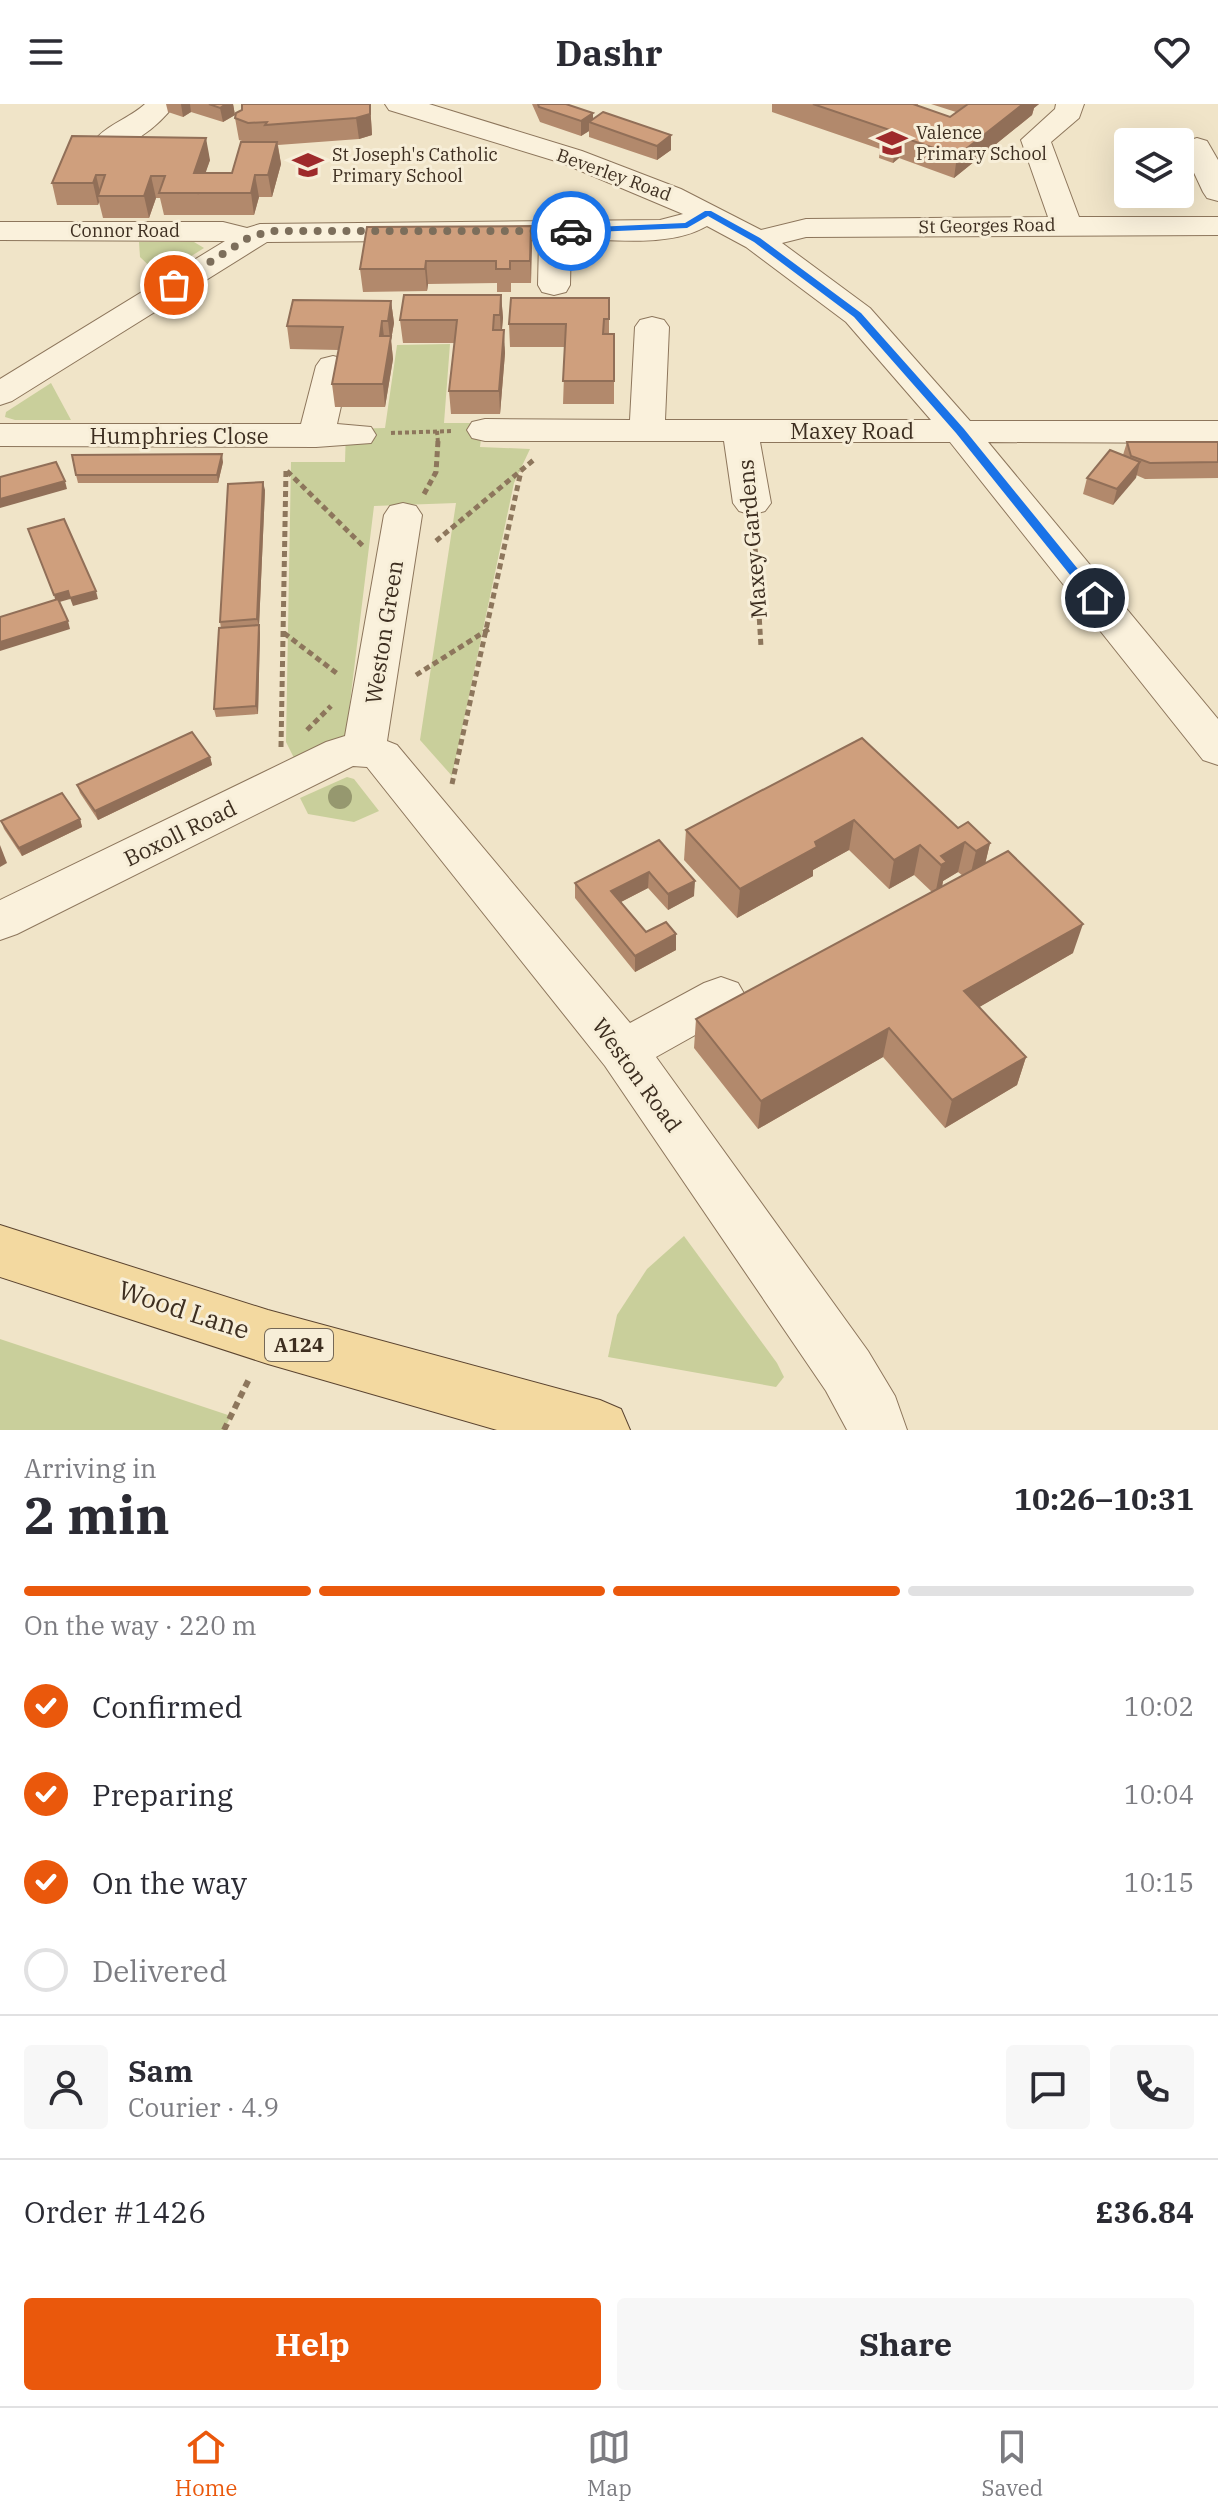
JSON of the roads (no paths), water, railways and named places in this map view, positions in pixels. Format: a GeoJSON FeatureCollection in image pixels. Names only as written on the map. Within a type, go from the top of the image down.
{"type":"FeatureCollection","features":[{"type":"Feature","properties":{"kind":"main road","name":"Wood Lane"},"geometry":{"type":"LineString","coordinates":[[0,1251],[268,1337],[600,1430]]}},
{"type":"Feature","properties":{"kind":"street"},"geometry":{"type":"LineString","coordinates":[[109,141],[144,121],[161,104]]}},
{"type":"Feature","properties":{"kind":"street","name":"Beverley Road"},"geometry":{"type":"LineString","coordinates":[[399,104],[460,111],[627,177],[708,213],[757,240],[858,315],[960,431],[1216,743]]}},
{"type":"Feature","properties":{"kind":"street"},"geometry":{"type":"LineString","coordinates":[[1067,226],[1036,140],[1069,112],[1070,104]]}},
{"type":"Feature","properties":{"kind":"street"},"geometry":{"type":"LineString","coordinates":[[1197,147],[1218,192]]}},
{"type":"Feature","properties":{"kind":"street"},"geometry":{"type":"LineString","coordinates":[[0,394],[248,238],[270,231],[660,229],[687,225],[708,213]]}},
{"type":"Feature","properties":{"kind":"street","name":"St Georges Road"},"geometry":{"type":"LineString","coordinates":[[757,240],[806,228],[1218,226]]}},
{"type":"Feature","properties":{"kind":"street","name":"Connor Road"},"geometry":{"type":"LineString","coordinates":[[0,231],[223,231],[248,238]]}},
{"type":"Feature","properties":{"kind":"street"},"geometry":{"type":"LineString","coordinates":[[554,285],[555,231]]}},
{"type":"Feature","properties":{"kind":"street"},"geometry":{"type":"LineString","coordinates":[[647,431],[652,327]]}},
{"type":"Feature","properties":{"kind":"street"},"geometry":{"type":"LineString","coordinates":[[297,448],[333,366]]}},
{"type":"Feature","properties":{"kind":"street","name":"Maxey Road"},"geometry":{"type":"LineString","coordinates":[[485,430],[1218,432]]}},
{"type":"Feature","properties":{"kind":"street","name":"Maxey Gardens"},"geometry":{"type":"LineString","coordinates":[[740,431],[752,503]]}},
{"type":"Feature","properties":{"kind":"street","name":"Humphries Close"},"geometry":{"type":"LineString","coordinates":[[0,435],[297,448],[358,435]]}},
{"type":"Feature","properties":{"kind":"street","name":"Weston Green"},"geometry":{"type":"LineString","coordinates":[[362,748],[367,736],[403,515]]}},
{"type":"Feature","properties":{"kind":"street","name":"Weston Road"},"geometry":{"type":"LineString","coordinates":[[362,748],[382,756],[623,1051],[847,1371],[874,1417],[877,1430]]}},
{"type":"Feature","properties":{"kind":"street","name":"Boxoll Road"},"geometry":{"type":"LineString","coordinates":[[0,921],[341,753],[362,748]]}},
{"type":"Feature","properties":{"kind":"street"},"geometry":{"type":"LineString","coordinates":[[623,1051],[721,997]]}},
{"type":"Feature","properties":{"kind":"place","name":"Valence Primary School"},"geometry":{"type":"Point","coordinates":[892,143]}},
{"type":"Feature","properties":{"kind":"place","name":"St Joseph's Catholic Primary School"},"geometry":{"type":"Point","coordinates":[308,165]}}]}
